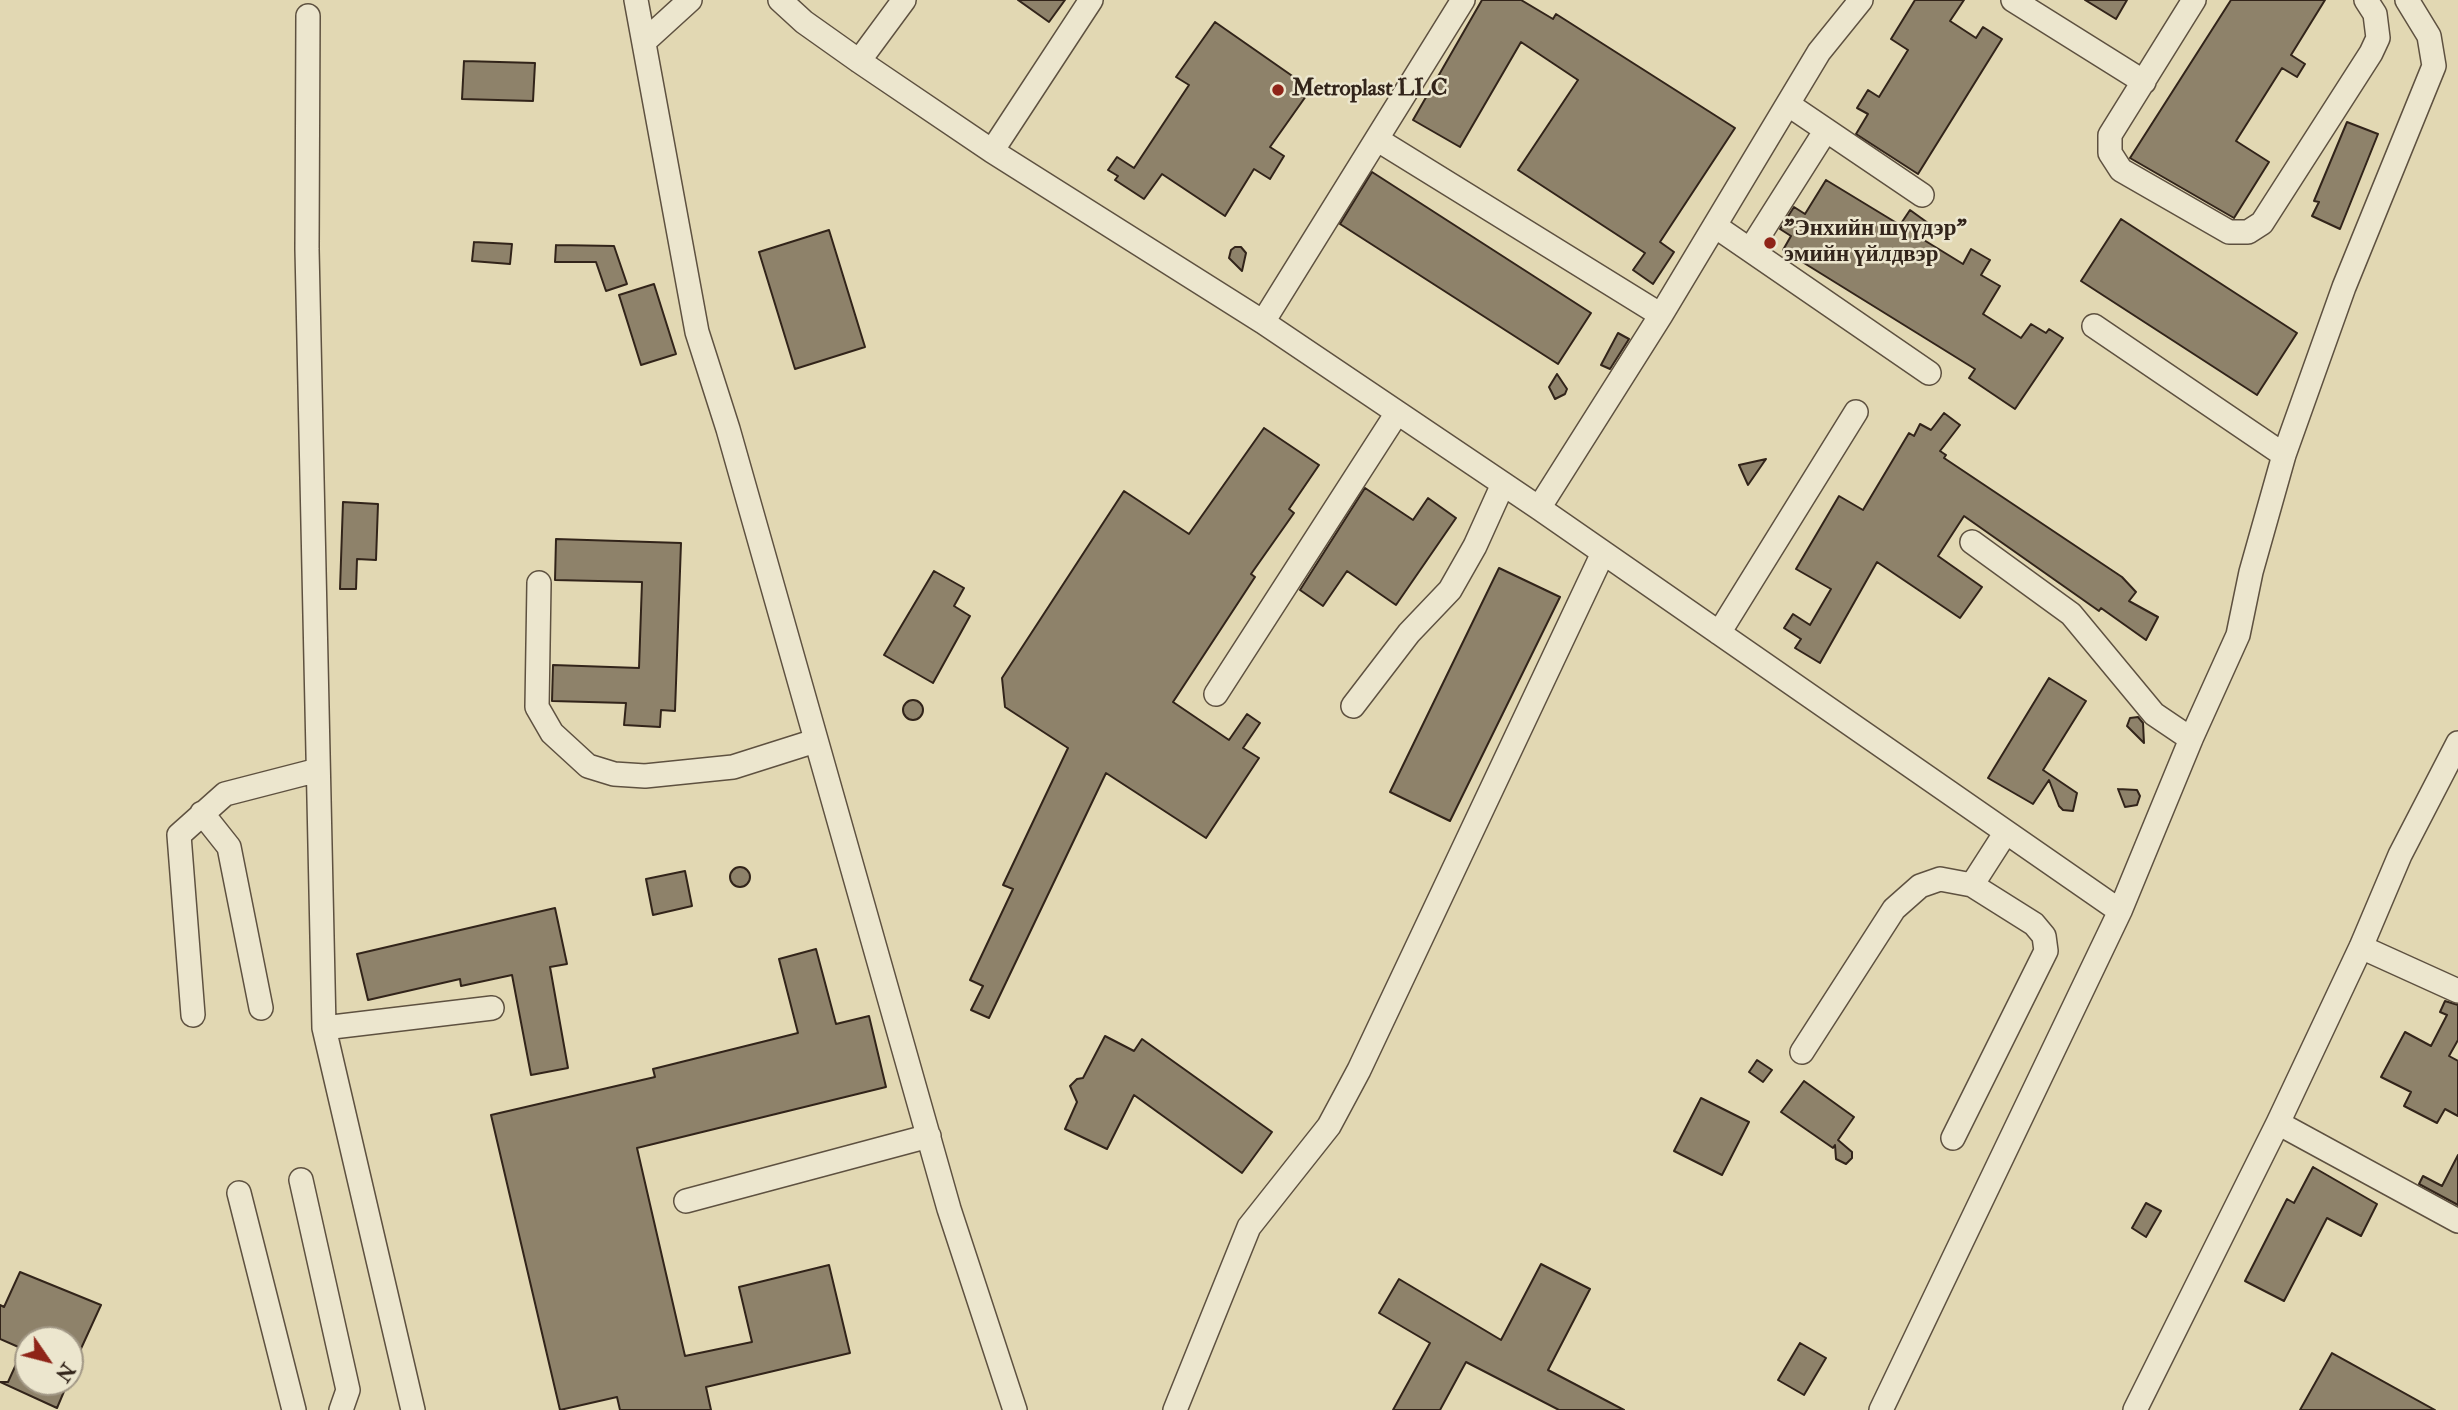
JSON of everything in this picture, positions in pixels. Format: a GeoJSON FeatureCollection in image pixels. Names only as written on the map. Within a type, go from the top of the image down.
{"type":"FeatureCollection","features":[{"type":"Feature","properties":{"kind":"street"},"geometry":{"type":"LineString","coordinates":[[636,0],[696,332],[728,429],[949,1209],[1015,1410]]}},
{"type":"Feature","properties":{"kind":"street"},"geometry":{"type":"LineString","coordinates":[[645,41],[690,0]]}},
{"type":"Feature","properties":{"kind":"street"},"geometry":{"type":"LineString","coordinates":[[780,0],[804,22],[992,151],[1263,322],[1539,508],[2120,911]]}},
{"type":"Feature","properties":{"kind":"street"},"geometry":{"type":"LineString","coordinates":[[859,61],[904,0]]}},
{"type":"Feature","properties":{"kind":"street"},"geometry":{"type":"LineString","coordinates":[[992,151],[1091,0]]}},
{"type":"Feature","properties":{"kind":"street"},"geometry":{"type":"LineString","coordinates":[[1263,322],[1378,140],[1462,0]]}},
{"type":"Feature","properties":{"kind":"street"},"geometry":{"type":"LineString","coordinates":[[1539,508],[1661,315],[1819,52],[1861,0]]}},
{"type":"Feature","properties":{"kind":"street"},"geometry":{"type":"LineString","coordinates":[[2013,0],[2144,82]]}},
{"type":"Feature","properties":{"kind":"street"},"geometry":{"type":"LineString","coordinates":[[2194,0],[2110,135],[2110,153],[2121,170],[2229,232],[2248,232],[2262,223],[2371,53],[2378,38],[2377,26],[2375,14],[2366,0]]}},
{"type":"Feature","properties":{"kind":"street"},"geometry":{"type":"LineString","coordinates":[[1881,1410],[2120,911],[2191,739],[2238,635],[2251,572],[2284,455],[2344,287],[2434,66],[2429,36],[2407,0]]}},
{"type":"Feature","properties":{"kind":"street"},"geometry":{"type":"LineString","coordinates":[[308,16],[307,249],[324,1028],[413,1410]]}},
{"type":"Feature","properties":{"kind":"street"},"geometry":{"type":"LineString","coordinates":[[1789,105],[1922,195]]}},
{"type":"Feature","properties":{"kind":"street"},"geometry":{"type":"LineString","coordinates":[[1750,250],[1826,130]]}},
{"type":"Feature","properties":{"kind":"street"},"geometry":{"type":"LineString","coordinates":[[1378,140],[1661,315]]}},
{"type":"Feature","properties":{"kind":"street"},"geometry":{"type":"LineString","coordinates":[[1715,226],[1928,373]]}},
{"type":"Feature","properties":{"kind":"street"},"geometry":{"type":"LineString","coordinates":[[2094,326],[2284,455]]}},
{"type":"Feature","properties":{"kind":"street"},"geometry":{"type":"LineString","coordinates":[[1719,633],[1856,412]]}},
{"type":"Feature","properties":{"kind":"street"},"geometry":{"type":"LineString","coordinates":[[1216,694],[1397,413]]}},
{"type":"Feature","properties":{"kind":"street"},"geometry":{"type":"LineString","coordinates":[[1353,706],[1409,634],[1450,590],[1475,545],[1503,484]]}},
{"type":"Feature","properties":{"kind":"street"},"geometry":{"type":"LineString","coordinates":[[1972,542],[2071,614],[2154,714],[2191,739]]}},
{"type":"Feature","properties":{"kind":"street"},"geometry":{"type":"LineString","coordinates":[[1175,1410],[1249,1227],[1329,1126],[1359,1070],[1604,553]]}},
{"type":"Feature","properties":{"kind":"street"},"geometry":{"type":"LineString","coordinates":[[539,583],[537,707],[552,733],[588,766],[614,774],[645,776],[720,768],[816,741]]}},
{"type":"Feature","properties":{"kind":"street"},"geometry":{"type":"LineString","coordinates":[[2135,1410],[2278,1123],[2361,947],[2400,855],[2458,743]]}},
{"type":"Feature","properties":{"kind":"street"},"geometry":{"type":"LineString","coordinates":[[194,1014],[180,835],[225,794],[318,771]]}},
{"type":"Feature","properties":{"kind":"street"},"geometry":{"type":"LineString","coordinates":[[202,813],[229,847],[261,1007]]}},
{"type":"Feature","properties":{"kind":"street"},"geometry":{"type":"LineString","coordinates":[[1972,885],[2006,832]]}},
{"type":"Feature","properties":{"kind":"street"},"geometry":{"type":"LineString","coordinates":[[1802,1052],[1894,909],[1920,886],[1940,878],[1972,885],[2034,923],[2044,936],[2046,951],[1953,1138]]}},
{"type":"Feature","properties":{"kind":"street"},"geometry":{"type":"LineString","coordinates":[[2361,947],[2458,991]]}},
{"type":"Feature","properties":{"kind":"street"},"geometry":{"type":"LineString","coordinates":[[324,1028],[492,1008]]}},
{"type":"Feature","properties":{"kind":"street"},"geometry":{"type":"LineString","coordinates":[[2278,1123],[2458,1221]]}},
{"type":"Feature","properties":{"kind":"street"},"geometry":{"type":"LineString","coordinates":[[686,1201],[929,1136]]}},
{"type":"Feature","properties":{"kind":"street"},"geometry":{"type":"LineString","coordinates":[[301,1180],[348,1390],[341,1410]]}},
{"type":"Feature","properties":{"kind":"street"},"geometry":{"type":"LineString","coordinates":[[239,1193],[294,1410]]}},
{"type":"Feature","properties":{"kind":"building"},"geometry":{"type":"Polygon","coordinates":[[[1018,0],[1065,0],[1049,22],[1018,0]]]}},
{"type":"Feature","properties":{"kind":"building"},"geometry":{"type":"Polygon","coordinates":[[[1482,0],[1521,0],[1553,19],[1556,14],[1735,128],[1660,242],[1674,252],[1653,284],[1633,270],[1645,253],[1518,170],[1578,80],[1521,42],[1460,147],[1413,120],[1482,0]]]}},
{"type":"Feature","properties":{"kind":"building"},"geometry":{"type":"Polygon","coordinates":[[[1915,0],[1964,0],[1950,21],[1976,38],[1983,27],[2002,39],[1918,174],[1856,134],[1868,114],[1857,108],[1868,90],[1879,97],[1908,50],[1891,39],[1915,0]]]}},
{"type":"Feature","properties":{"kind":"building"},"geometry":{"type":"Polygon","coordinates":[[[2085,0],[2127,0],[2116,19],[2085,0]]]}},
{"type":"Feature","properties":{"kind":"building"},"geometry":{"type":"Polygon","coordinates":[[[2231,0],[2325,0],[2291,55],[2305,64],[2297,77],[2282,68],[2236,141],[2269,162],[2234,218],[2130,158],[2231,0]]]}},
{"type":"Feature","properties":{"kind":"building"},"geometry":{"type":"Polygon","coordinates":[[[1215,22],[1311,89],[1270,147],[1284,156],[1270,179],[1254,169],[1225,216],[1162,174],[1144,199],[1115,180],[1118,176],[1108,170],[1117,157],[1134,168],[1189,85],[1176,77],[1215,22]]]}},
{"type":"Feature","properties":{"kind":"building"},"geometry":{"type":"Polygon","coordinates":[[[464,61],[535,63],[533,101],[462,99],[464,61]]]}},
{"type":"Feature","properties":{"kind":"building"},"geometry":{"type":"Polygon","coordinates":[[[2347,122],[2378,134],[2340,229],[2312,216],[2319,202],[2314,201],[2347,122]]]}},
{"type":"Feature","properties":{"kind":"building"},"geometry":{"type":"Polygon","coordinates":[[[1372,172],[1591,313],[1558,364],[1340,224],[1372,172]]]}},
{"type":"Feature","properties":{"kind":"building"},"geometry":{"type":"Polygon","coordinates":[[[1826,180],[1900,225],[1910,210],[1928,223],[1919,237],[1963,264],[1971,249],[1990,260],[1981,275],[2000,286],[1983,314],[2021,338],[2031,324],[2046,333],[2049,329],[2063,338],[2015,409],[1969,378],[1975,369],[1783,250],[1791,236],[1780,229],[1794,207],[1805,214],[1826,180]]]}},
{"type":"Feature","properties":{"kind":"building"},"geometry":{"type":"Polygon","coordinates":[[[2121,219],[2297,333],[2257,395],[2081,281],[2121,219]]]}},
{"type":"Feature","properties":{"kind":"building"},"geometry":{"type":"Polygon","coordinates":[[[829,230],[865,347],[795,369],[759,252],[829,230]]]}},
{"type":"Feature","properties":{"kind":"building"},"geometry":{"type":"Polygon","coordinates":[[[474,242],[512,244],[510,264],[472,261],[474,242]]]}},
{"type":"Feature","properties":{"kind":"building"},"geometry":{"type":"Polygon","coordinates":[[[556,245],[614,246],[627,284],[606,291],[596,262],[555,262],[556,245]]]}},
{"type":"Feature","properties":{"kind":"building"},"geometry":{"type":"Polygon","coordinates":[[[1235,247],[1241,247],[1246,253],[1242,271],[1229,258],[1235,247]]]}},
{"type":"Feature","properties":{"kind":"building"},"geometry":{"type":"Polygon","coordinates":[[[654,284],[676,354],[641,365],[619,295],[654,284]]]}},
{"type":"Feature","properties":{"kind":"building"},"geometry":{"type":"Polygon","coordinates":[[[1618,333],[1629,339],[1610,369],[1601,365],[1618,333]]]}},
{"type":"Feature","properties":{"kind":"building"},"geometry":{"type":"Polygon","coordinates":[[[1557,374],[1567,389],[1565,394],[1555,399],[1549,387],[1557,374]]]}},
{"type":"Feature","properties":{"kind":"building"},"geometry":{"type":"Polygon","coordinates":[[[1944,413],[1960,425],[1940,451],[1946,455],[1944,458],[2122,577],[2136,592],[2129,601],[2158,617],[2146,640],[2101,608],[2099,611],[1964,516],[1938,556],[1982,587],[1960,618],[1877,562],[1820,663],[1795,648],[1801,639],[1784,628],[1793,614],[1810,625],[1831,589],[1796,569],[1839,496],[1863,510],[1909,433],[1914,436],[1920,424],[1931,430],[1944,413]]]}},
{"type":"Feature","properties":{"kind":"building"},"geometry":{"type":"Polygon","coordinates":[[[1264,428],[1319,465],[1289,509],[1294,513],[1251,574],[1255,577],[1173,702],[1229,740],[1247,714],[1260,723],[1243,748],[1259,758],[1206,838],[1106,773],[989,1018],[971,1010],[983,986],[970,980],[1013,889],[1003,885],[1068,748],[1005,707],[1002,678],[1124,491],[1189,534],[1264,428]]]}},
{"type":"Feature","properties":{"kind":"building"},"geometry":{"type":"Polygon","coordinates":[[[1766,459],[1748,485],[1739,465],[1766,459]]]}},
{"type":"Feature","properties":{"kind":"building"},"geometry":{"type":"Polygon","coordinates":[[[1365,488],[1413,520],[1428,498],[1456,518],[1396,605],[1347,571],[1323,606],[1300,590],[1365,488]]]}},
{"type":"Feature","properties":{"kind":"building"},"geometry":{"type":"Polygon","coordinates":[[[343,502],[378,504],[376,560],[357,559],[356,589],[340,589],[343,502]]]}},
{"type":"Feature","properties":{"kind":"building"},"geometry":{"type":"Polygon","coordinates":[[[556,539],[681,543],[675,711],[661,710],[660,727],[624,725],[626,703],[552,701],[553,665],[639,668],[642,582],[555,580],[556,539]]]}},
{"type":"Feature","properties":{"kind":"building"},"geometry":{"type":"Polygon","coordinates":[[[1499,568],[1560,597],[1450,821],[1390,792],[1499,568]]]}},
{"type":"Feature","properties":{"kind":"building"},"geometry":{"type":"Polygon","coordinates":[[[934,571],[964,588],[954,606],[970,616],[933,683],[884,655],[934,571]]]}},
{"type":"Feature","properties":{"kind":"building"},"geometry":{"type":"Polygon","coordinates":[[[2049,678],[2086,701],[2043,770],[2077,793],[2073,811],[2063,810],[2059,806],[2049,780],[2033,804],[1988,778],[2049,678]]]}},
{"type":"Feature","properties":{"kind":"building"},"geometry":{"type":"Polygon","coordinates":[[[909,700],[917,700],[923,710],[917,720],[909,720],[903,714],[903,706],[909,700]]]}},
{"type":"Feature","properties":{"kind":"building"},"geometry":{"type":"Polygon","coordinates":[[[2138,717],[2143,723],[2144,743],[2127,726],[2130,718],[2138,717]]]}},
{"type":"Feature","properties":{"kind":"building"},"geometry":{"type":"Polygon","coordinates":[[[2118,789],[2137,790],[2140,796],[2137,805],[2125,807],[2118,789]]]}},
{"type":"Feature","properties":{"kind":"building"},"geometry":{"type":"Polygon","coordinates":[[[740,867],[747,870],[750,877],[747,884],[740,887],[733,884],[730,877],[733,870],[740,867]]]}},
{"type":"Feature","properties":{"kind":"building"},"geometry":{"type":"Polygon","coordinates":[[[685,871],[692,906],[653,915],[646,879],[685,871]]]}},
{"type":"Feature","properties":{"kind":"building"},"geometry":{"type":"Polygon","coordinates":[[[555,908],[567,964],[550,967],[568,1068],[531,1075],[512,975],[461,986],[460,979],[368,1000],[357,954],[555,908]]]}},
{"type":"Feature","properties":{"kind":"building"},"geometry":{"type":"Polygon","coordinates":[[[816,949],[836,1024],[869,1016],[886,1087],[637,1148],[685,1356],[752,1342],[739,1287],[829,1265],[850,1353],[706,1387],[711,1410],[620,1410],[617,1397],[560,1410],[491,1115],[655,1077],[653,1069],[798,1033],[779,959],[816,949]]]}},
{"type":"Feature","properties":{"kind":"building"},"geometry":{"type":"Polygon","coordinates":[[[2445,1001],[2458,1005],[2458,1040],[2449,1056],[2458,1061],[2458,1116],[2445,1109],[2437,1123],[2404,1106],[2411,1092],[2381,1077],[2405,1032],[2431,1046],[2447,1015],[2440,1012],[2445,1001]]]}},
{"type":"Feature","properties":{"kind":"building"},"geometry":{"type":"Polygon","coordinates":[[[1105,1036],[1134,1051],[1142,1039],[1272,1132],[1242,1173],[1134,1095],[1107,1149],[1065,1129],[1077,1102],[1070,1086],[1077,1079],[1083,1078],[1105,1036]]]}},
{"type":"Feature","properties":{"kind":"building"},"geometry":{"type":"Polygon","coordinates":[[[1757,1060],[1772,1070],[1763,1082],[1749,1072],[1757,1060]]]}},
{"type":"Feature","properties":{"kind":"building"},"geometry":{"type":"Polygon","coordinates":[[[1804,1081],[1854,1117],[1838,1140],[1852,1152],[1852,1158],[1846,1164],[1836,1159],[1835,1145],[1833,1148],[1781,1112],[1804,1081]]]}},
{"type":"Feature","properties":{"kind":"building"},"geometry":{"type":"Polygon","coordinates":[[[1701,1098],[1749,1122],[1722,1175],[1674,1151],[1701,1098]]]}},
{"type":"Feature","properties":{"kind":"building"},"geometry":{"type":"Polygon","coordinates":[[[2458,1155],[2458,1205],[2419,1184],[2423,1176],[2442,1186],[2458,1155]]]}},
{"type":"Feature","properties":{"kind":"building"},"geometry":{"type":"Polygon","coordinates":[[[2313,1167],[2377,1204],[2361,1236],[2327,1218],[2284,1301],[2245,1281],[2287,1199],[2294,1203],[2313,1167]]]}},
{"type":"Feature","properties":{"kind":"building"},"geometry":{"type":"Polygon","coordinates":[[[2146,1203],[2161,1211],[2146,1237],[2132,1228],[2146,1203]]]}},
{"type":"Feature","properties":{"kind":"building"},"geometry":{"type":"Polygon","coordinates":[[[1541,1264],[1590,1289],[1548,1370],[1624,1410],[1559,1410],[1466,1362],[1440,1410],[1393,1410],[1430,1343],[1379,1313],[1399,1279],[1501,1340],[1541,1264]]]}},
{"type":"Feature","properties":{"kind":"building"},"geometry":{"type":"Polygon","coordinates":[[[20,1272],[101,1305],[84,1342],[84,1326],[14,1326],[14,1345],[0,1339],[0,1305],[4,1307],[20,1272]]]}},
{"type":"Feature","properties":{"kind":"building"},"geometry":{"type":"Polygon","coordinates":[[[1800,1343],[1826,1358],[1804,1395],[1778,1380],[1800,1343]]]}},
{"type":"Feature","properties":{"kind":"building"},"geometry":{"type":"Polygon","coordinates":[[[2332,1353],[2435,1410],[2300,1410],[2332,1353]]]}},
{"type":"Feature","properties":{"kind":"building"},"geometry":{"type":"Polygon","coordinates":[[[14,1369],[14,1388],[0,1382],[8,1382],[14,1369]]]}},
{"type":"Feature","properties":{"kind":"building"},"geometry":{"type":"Polygon","coordinates":[[[31,1396],[62,1396],[57,1408],[31,1396]]]}},
{"type":"Feature","properties":{"kind":"place","name":"Metroplast LLC"},"geometry":{"type":"Point","coordinates":[1278,90]}},
{"type":"Feature","properties":{"kind":"place","name":"\"Энхийн шүүдэр\" эмийн үйлдвэр"},"geometry":{"type":"Point","coordinates":[1770,243]}}]}
